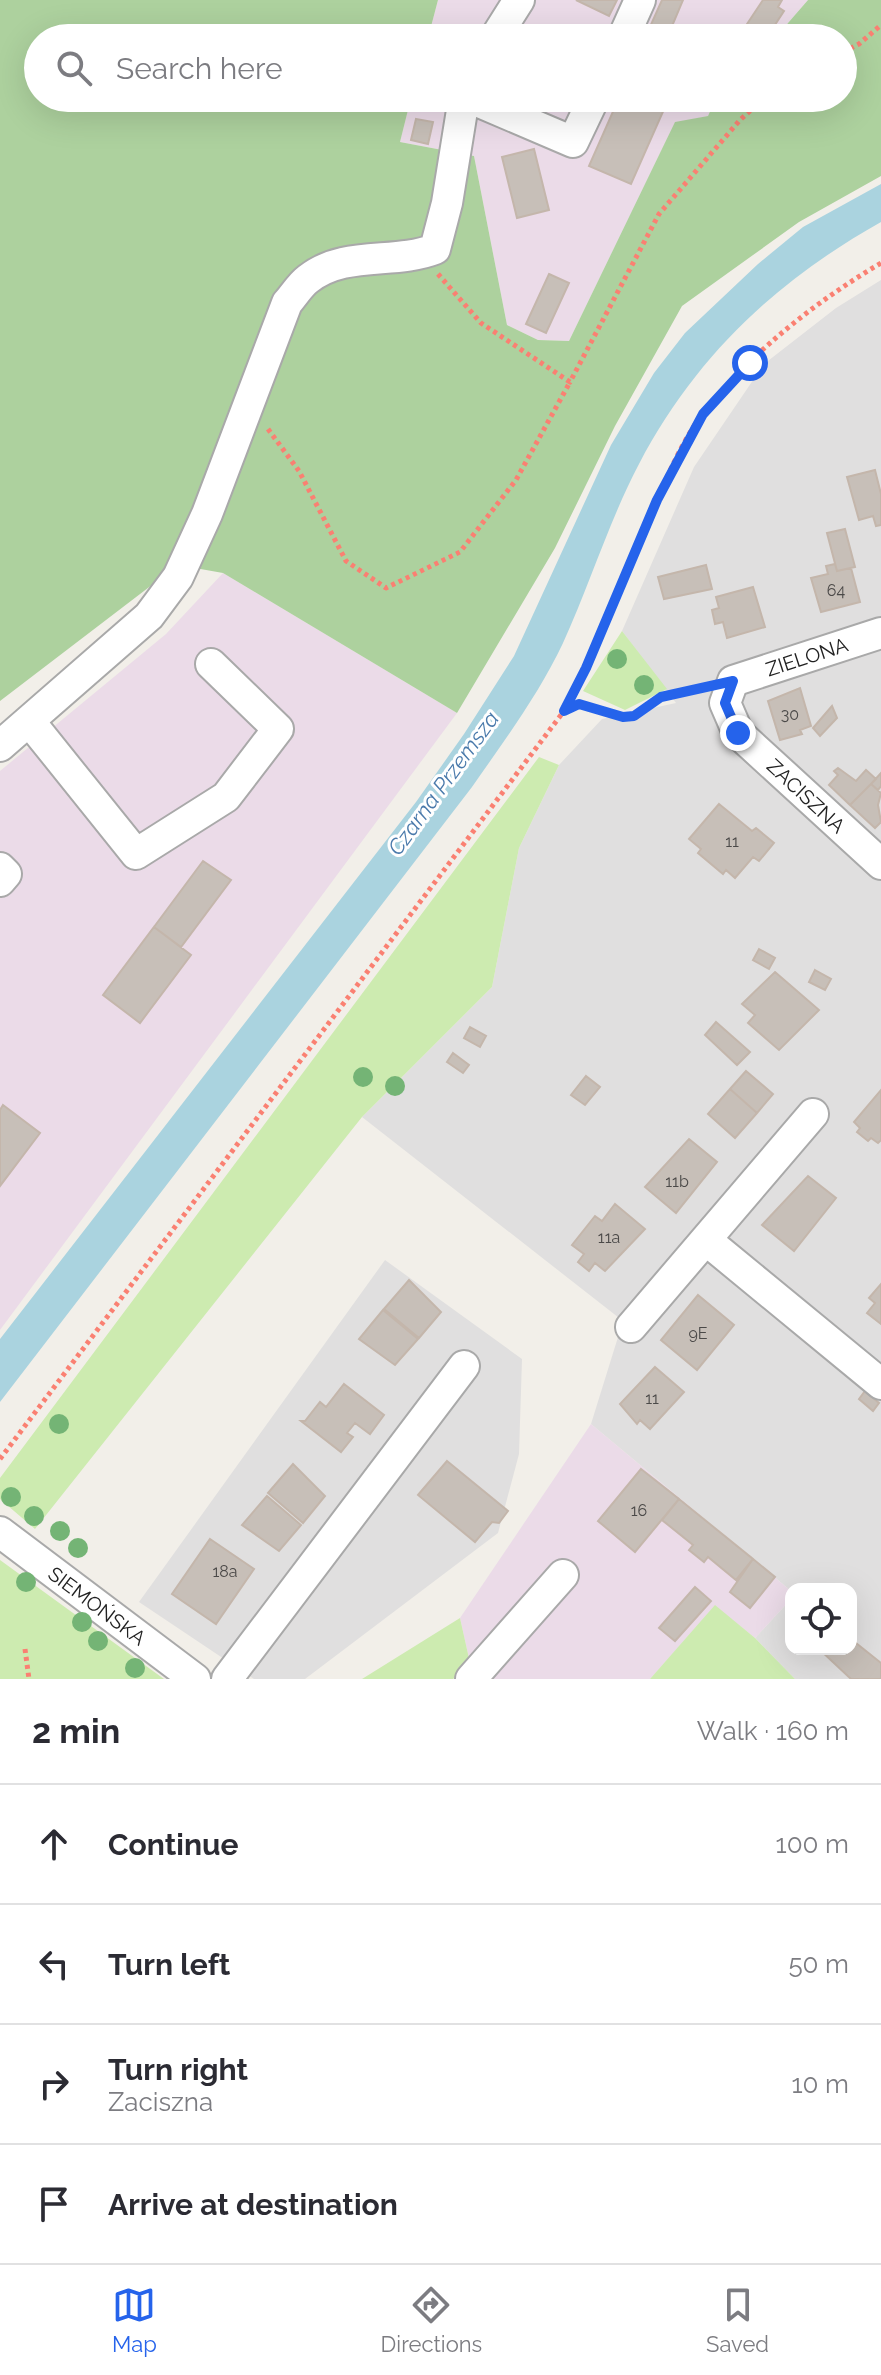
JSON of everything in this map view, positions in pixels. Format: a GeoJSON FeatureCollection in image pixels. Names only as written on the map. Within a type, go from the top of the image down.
{"type":"FeatureCollection","features":[{"type":"Feature","properties":{"kind":"street"},"geometry":{"type":"LineString","coordinates":[[504,24],[519,0]]}},
{"type":"Feature","properties":{"kind":"street"},"geometry":{"type":"LineString","coordinates":[[629,24],[640,0]]}},
{"type":"Feature","properties":{"kind":"street"},"geometry":{"type":"LineString","coordinates":[[0,746],[149,616],[178,577],[207,514],[287,303],[308,278],[351,259],[411,258],[435,249],[461,112]]}},
{"type":"Feature","properties":{"kind":"street"},"geometry":{"type":"LineString","coordinates":[[503,112],[573,142],[587,112]]}},
{"type":"Feature","properties":{"kind":"street","name":"ZIELONA"},"geometry":{"type":"LineString","coordinates":[[733,681],[881,633]]}},
{"type":"Feature","properties":{"kind":"street"},"geometry":{"type":"LineString","coordinates":[[30,722],[136,854],[226,797],[278,729],[211,664]]}},
{"type":"Feature","properties":{"kind":"street","name":"ZACISZNA"},"geometry":{"type":"LineString","coordinates":[[733,681],[725,703],[738,733],[881,864]]}},
{"type":"Feature","properties":{"kind":"street"},"geometry":{"type":"LineString","coordinates":[[0,868],[6,874],[0,881]]}},
{"type":"Feature","properties":{"kind":"street"},"geometry":{"type":"LineString","coordinates":[[631,1327],[813,1114]]}},
{"type":"Feature","properties":{"kind":"street"},"geometry":{"type":"LineString","coordinates":[[706,1240],[881,1384]]}},
{"type":"Feature","properties":{"kind":"street"},"geometry":{"type":"LineString","coordinates":[[227,1679],[464,1366]]}},
{"type":"Feature","properties":{"kind":"street","name":"SIEMOŃSKA"},"geometry":{"type":"LineString","coordinates":[[0,1532],[195,1679]]}},
{"type":"Feature","properties":{"kind":"street"},"geometry":{"type":"LineString","coordinates":[[471,1679],[563,1575]]}},
{"type":"Feature","properties":{"kind":"path"},"geometry":{"type":"LineString","coordinates":[[857,45],[881,25]]}},
{"type":"Feature","properties":{"kind":"path"},"geometry":{"type":"LineString","coordinates":[[249,404],[299,471],[346,561],[386,588],[460,552],[516,480],[659,214],[749,112]]}},
{"type":"Feature","properties":{"kind":"path"},"geometry":{"type":"LineString","coordinates":[[423,254],[481,323],[570,382]]}},
{"type":"Feature","properties":{"kind":"path"},"geometry":{"type":"LineString","coordinates":[[0,1459],[564,711],[586,668],[657,500],[703,414],[750,363],[801,317],[881,263]]}},
{"type":"Feature","properties":{"kind":"path"},"geometry":{"type":"LineString","coordinates":[[564,711],[579,704],[623,717],[634,716],[661,697],[733,681]]}},
{"type":"Feature","properties":{"kind":"path"},"geometry":{"type":"LineString","coordinates":[[25,1649],[29,1679]]}},
{"type":"Feature","properties":{"kind":"shaded area"},"geometry":{"type":"Polygon","coordinates":[[[438,0],[808,0],[787,24],[432,24],[438,0]]]}},
{"type":"Feature","properties":{"kind":"shaded area"},"geometry":{"type":"Polygon","coordinates":[[[408,112],[710,112],[708,116],[675,123],[569,341],[538,340],[507,325],[474,156],[400,142],[408,112]]]}},
{"type":"Feature","properties":{"kind":"shaded area"},"geometry":{"type":"Polygon","coordinates":[[[881,280],[881,1679],[795,1679],[755,1638],[785,1606],[785,1655],[857,1655],[857,1583],[785,1583],[785,1586],[591,1424],[623,1321],[362,1117],[492,987],[519,848],[559,765],[602,719],[676,703],[622,631],[694,467],[764,364],[836,308],[881,280]]]}},
{"type":"Feature","properties":{"kind":"shaded area"},"geometry":{"type":"Polygon","coordinates":[[[223,573],[457,713],[0,1330],[0,771],[166,634],[223,573]]]}},
{"type":"Feature","properties":{"kind":"shaded area"},"geometry":{"type":"Polygon","coordinates":[[[385,1260],[522,1359],[519,1454],[498,1533],[305,1679],[254,1679],[139,1602],[385,1260]]]}},
{"type":"Feature","properties":{"kind":"shaded area"},"geometry":{"type":"Polygon","coordinates":[[[591,1424],[785,1586],[785,1606],[755,1638],[715,1606],[650,1679],[486,1679],[470,1663],[460,1618],[591,1424]]]}},
{"type":"Feature","properties":{"kind":"green space"},"geometry":{"type":"Polygon","coordinates":[[[0,0],[438,0],[432,24],[24,24],[24,112],[408,112],[400,142],[474,156],[507,325],[538,340],[569,341],[675,122],[708,116],[710,112],[857,112],[857,24],[787,24],[808,0],[881,0],[881,176],[799,222],[682,306],[615,426],[555,548],[457,713],[223,573],[178,565],[0,701],[0,0]]]}},
{"type":"Feature","properties":{"kind":"green space"},"geometry":{"type":"Polygon","coordinates":[[[622,631],[667,689],[625,710],[583,691],[622,631]]]}},
{"type":"Feature","properties":{"kind":"green space"},"geometry":{"type":"Polygon","coordinates":[[[539,757],[559,765],[519,848],[492,987],[362,1117],[35,1529],[0,1499],[0,1478],[539,757]]]}},
{"type":"Feature","properties":{"kind":"green space"},"geometry":{"type":"Polygon","coordinates":[[[0,1560],[164,1679],[0,1679],[0,1560]]]}},
{"type":"Feature","properties":{"kind":"green space"},"geometry":{"type":"Polygon","coordinates":[[[715,1605],[755,1638],[795,1679],[650,1679],[715,1605]]]}},
{"type":"Feature","properties":{"kind":"green space"},"geometry":{"type":"Polygon","coordinates":[[[460,1618],[470,1663],[453,1679],[362,1679],[460,1618]]]}},
{"type":"Feature","properties":{"kind":"water","name":"Czarna Przemsza"},"geometry":{"type":"Polygon","coordinates":[[[881,184],[881,222],[843,245],[773,296],[713,356],[686,389],[639,464],[563,643],[509,735],[0,1402],[0,1339],[416,802],[464,734],[514,656],[611,445],[654,373],[685,333],[758,264],[803,227],[881,184]]]}},
{"type":"Feature","properties":{"kind":"building"},"geometry":{"type":"Polygon","coordinates":[[[576,0],[617,0],[609,16],[576,0]]]}},
{"type":"Feature","properties":{"kind":"building"},"geometry":{"type":"Polygon","coordinates":[[[662,0],[683,0],[673,24],[651,24],[662,0]]]}},
{"type":"Feature","properties":{"kind":"building"},"geometry":{"type":"Polygon","coordinates":[[[763,0],[782,0],[778,7],[784,11],[776,24],[747,24],[763,0]]]}},
{"type":"Feature","properties":{"kind":"building"},"geometry":{"type":"Polygon","coordinates":[[[613,112],[663,112],[631,184],[589,166],[613,112]]]}},
{"type":"Feature","properties":{"kind":"building"},"geometry":{"type":"Polygon","coordinates":[[[416,119],[433,122],[428,144],[411,140],[416,119]]]}},
{"type":"Feature","properties":{"kind":"building"},"geometry":{"type":"Polygon","coordinates":[[[534,149],[549,210],[517,218],[502,157],[534,149]]]}},
{"type":"Feature","properties":{"kind":"building"},"geometry":{"type":"Polygon","coordinates":[[[549,274],[569,283],[546,333],[526,324],[549,274]]]}},
{"type":"Feature","properties":{"kind":"building"},"geometry":{"type":"Polygon","coordinates":[[[875,470],[881,494],[881,525],[876,526],[873,516],[859,520],[847,477],[875,470]]]}},
{"type":"Feature","properties":{"kind":"building"},"geometry":{"type":"Polygon","coordinates":[[[845,529],[855,567],[837,571],[827,533],[845,529]]]}},
{"type":"Feature","properties":{"kind":"building"},"geometry":{"type":"Polygon","coordinates":[[[835,564],[837,571],[851,568],[860,602],[821,612],[811,578],[828,574],[826,566],[835,564]]]}},
{"type":"Feature","properties":{"kind":"building"},"geometry":{"type":"Polygon","coordinates":[[[706,565],[712,589],[664,599],[658,577],[706,565]]]}},
{"type":"Feature","properties":{"kind":"building"},"geometry":{"type":"Polygon","coordinates":[[[753,587],[765,627],[727,638],[723,622],[715,624],[712,610],[719,608],[716,597],[753,587]]]}},
{"type":"Feature","properties":{"kind":"building"},"geometry":{"type":"Polygon","coordinates":[[[800,688],[811,726],[800,730],[802,734],[780,740],[768,701],[800,688]]]}},
{"type":"Feature","properties":{"kind":"building"},"geometry":{"type":"Polygon","coordinates":[[[832,706],[837,718],[820,736],[813,728],[832,706]]]}},
{"type":"Feature","properties":{"kind":"building"},"geometry":{"type":"Polygon","coordinates":[[[838,768],[856,781],[866,770],[876,779],[850,805],[829,785],[838,775],[834,771],[838,768]]]}},
{"type":"Feature","properties":{"kind":"building"},"geometry":{"type":"Polygon","coordinates":[[[881,773],[881,786],[878,790],[871,784],[881,773]]]}},
{"type":"Feature","properties":{"kind":"building"},"geometry":{"type":"Polygon","coordinates":[[[871,784],[881,793],[878,805],[881,822],[875,828],[850,805],[871,784]]]}},
{"type":"Feature","properties":{"kind":"building"},"geometry":{"type":"Polygon","coordinates":[[[719,804],[752,831],[756,828],[774,843],[759,861],[753,857],[735,878],[726,870],[723,874],[698,853],[701,849],[689,839],[719,804]]]}},
{"type":"Feature","properties":{"kind":"building"},"geometry":{"type":"Polygon","coordinates":[[[203,861],[231,880],[181,947],[154,927],[203,861]]]}},
{"type":"Feature","properties":{"kind":"building"},"geometry":{"type":"Polygon","coordinates":[[[154,927],[191,955],[140,1023],[103,995],[154,927]]]}},
{"type":"Feature","properties":{"kind":"building"},"geometry":{"type":"Polygon","coordinates":[[[759,949],[775,958],[769,969],[753,960],[759,949]]]}},
{"type":"Feature","properties":{"kind":"building"},"geometry":{"type":"Polygon","coordinates":[[[815,970],[831,979],[825,990],[809,982],[815,970]]]}},
{"type":"Feature","properties":{"kind":"building"},"geometry":{"type":"Polygon","coordinates":[[[775,972],[819,1010],[779,1050],[748,1023],[755,1015],[742,1004],[775,972]]]}},
{"type":"Feature","properties":{"kind":"building"},"geometry":{"type":"Polygon","coordinates":[[[716,1022],[750,1052],[737,1065],[705,1035],[716,1022]]]}},
{"type":"Feature","properties":{"kind":"building"},"geometry":{"type":"Polygon","coordinates":[[[470,1027],[486,1036],[480,1047],[464,1038],[470,1027]]]}},
{"type":"Feature","properties":{"kind":"building"},"geometry":{"type":"Polygon","coordinates":[[[453,1053],[469,1065],[463,1073],[447,1062],[453,1053]]]}},
{"type":"Feature","properties":{"kind":"building"},"geometry":{"type":"Polygon","coordinates":[[[746,1071],[773,1094],[757,1113],[730,1089],[746,1071]]]}},
{"type":"Feature","properties":{"kind":"building"},"geometry":{"type":"Polygon","coordinates":[[[586,1076],[600,1087],[585,1105],[571,1095],[586,1076]]]}},
{"type":"Feature","properties":{"kind":"building"},"geometry":{"type":"Polygon","coordinates":[[[730,1089],[757,1113],[735,1138],[708,1114],[730,1089]]]}},
{"type":"Feature","properties":{"kind":"building"},"geometry":{"type":"Polygon","coordinates":[[[881,1090],[881,1140],[878,1143],[871,1138],[868,1141],[857,1132],[860,1128],[854,1122],[881,1090]]]}},
{"type":"Feature","properties":{"kind":"building"},"geometry":{"type":"Polygon","coordinates":[[[3,1105],[40,1133],[0,1186],[0,1110],[3,1105]]]}},
{"type":"Feature","properties":{"kind":"building"},"geometry":{"type":"Polygon","coordinates":[[[689,1139],[717,1162],[676,1213],[645,1187],[689,1139]]]}},
{"type":"Feature","properties":{"kind":"building"},"geometry":{"type":"Polygon","coordinates":[[[808,1176],[836,1198],[794,1251],[762,1225],[808,1176]]]}},
{"type":"Feature","properties":{"kind":"building"},"geometry":{"type":"Polygon","coordinates":[[[615,1204],[645,1229],[605,1271],[595,1263],[589,1271],[578,1262],[584,1254],[572,1245],[595,1216],[602,1221],[615,1204]]]}},
{"type":"Feature","properties":{"kind":"building"},"geometry":{"type":"Polygon","coordinates":[[[409,1280],[441,1312],[419,1338],[384,1309],[409,1280]]]}},
{"type":"Feature","properties":{"kind":"building"},"geometry":{"type":"Polygon","coordinates":[[[881,1284],[881,1324],[867,1313],[875,1303],[869,1298],[881,1284]]]}},
{"type":"Feature","properties":{"kind":"building"},"geometry":{"type":"Polygon","coordinates":[[[698,1295],[734,1325],[697,1370],[661,1340],[698,1295]]]}},
{"type":"Feature","properties":{"kind":"building"},"geometry":{"type":"Polygon","coordinates":[[[383,1310],[418,1339],[395,1365],[359,1339],[383,1310]]]}},
{"type":"Feature","properties":{"kind":"building"},"geometry":{"type":"Polygon","coordinates":[[[655,1367],[684,1392],[650,1429],[640,1420],[637,1424],[620,1404],[655,1367]]]}},
{"type":"Feature","properties":{"kind":"building"},"geometry":{"type":"Polygon","coordinates":[[[344,1384],[384,1415],[370,1434],[355,1423],[347,1433],[353,1437],[341,1452],[301,1421],[305,1421],[320,1402],[326,1407],[344,1384]]]}},
{"type":"Feature","properties":{"kind":"building"},"geometry":{"type":"Polygon","coordinates":[[[865,1391],[879,1403],[873,1411],[859,1399],[865,1391]]]}},
{"type":"Feature","properties":{"kind":"building"},"geometry":{"type":"Polygon","coordinates":[[[447,1461],[508,1511],[499,1523],[492,1522],[475,1542],[418,1495],[447,1461]]]}},
{"type":"Feature","properties":{"kind":"building"},"geometry":{"type":"Polygon","coordinates":[[[293,1464],[325,1496],[303,1523],[268,1493],[293,1464]]]}},
{"type":"Feature","properties":{"kind":"building"},"geometry":{"type":"Polygon","coordinates":[[[641,1469],[679,1499],[635,1552],[598,1521],[641,1469]]]}},
{"type":"Feature","properties":{"kind":"building"},"geometry":{"type":"Polygon","coordinates":[[[267,1496],[301,1525],[279,1551],[242,1525],[267,1496]]]}},
{"type":"Feature","properties":{"kind":"building"},"geometry":{"type":"Polygon","coordinates":[[[679,1499],[753,1559],[736,1580],[708,1557],[704,1562],[689,1550],[693,1545],[662,1520],[679,1499]]]}},
{"type":"Feature","properties":{"kind":"building"},"geometry":{"type":"Polygon","coordinates":[[[210,1539],[254,1569],[216,1624],[172,1594],[210,1539]]]}},
{"type":"Feature","properties":{"kind":"building"},"geometry":{"type":"Polygon","coordinates":[[[753,1559],[775,1577],[750,1608],[730,1592],[753,1559]]]}},
{"type":"Feature","properties":{"kind":"building"},"geometry":{"type":"Polygon","coordinates":[[[695,1587],[711,1601],[675,1641],[659,1628],[695,1587]]]}},
{"type":"Feature","properties":{"kind":"building"},"geometry":{"type":"Polygon","coordinates":[[[857,1644],[881,1663],[881,1679],[851,1679],[825,1655],[857,1655],[857,1644]]]}},
{"type":"Feature","properties":{"kind":"route"},"geometry":{"type":"LineString","coordinates":[[738,733],[725,703],[733,681],[661,697],[634,716],[623,717],[598,707],[579,704],[564,711],[586,668],[657,500],[703,414],[750,363]]}}]}
